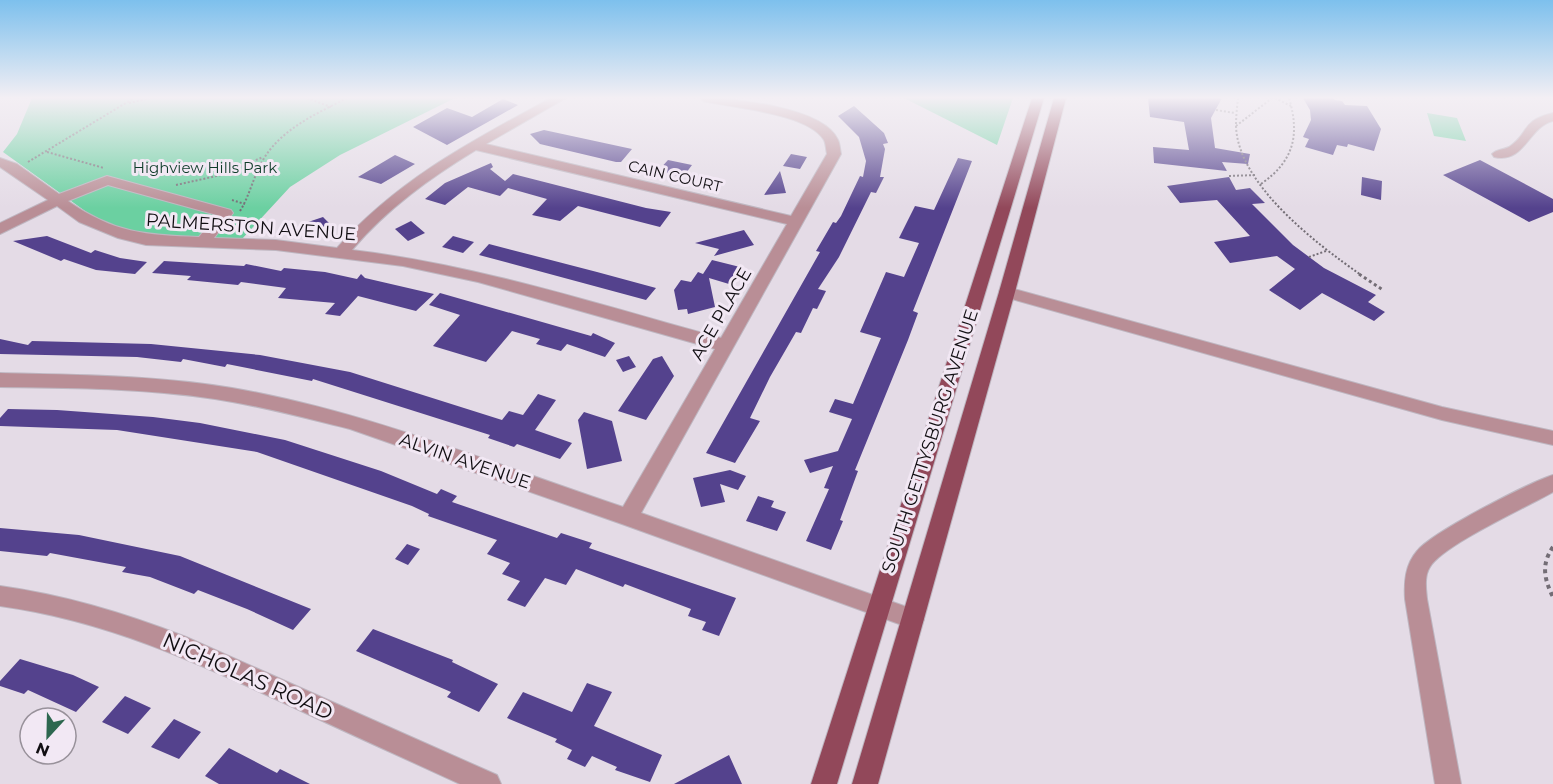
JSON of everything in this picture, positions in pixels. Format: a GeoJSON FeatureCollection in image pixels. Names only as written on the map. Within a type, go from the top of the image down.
{"type":"FeatureCollection","features":[{"type":"Feature","properties":{"kind":"main road","name":"SOUTH GETTYSBURG AVENUE"},"geometry":{"type":"LineString","coordinates":[[824,784],[1026,135]]}},
{"type":"Feature","properties":{"kind":"main road","name":"SOUTH GETTYSBURG AVENUE"},"geometry":{"type":"LineString","coordinates":[[865,784],[1050,135]]}},
{"type":"Feature","properties":{"kind":"street"},"geometry":{"type":"LineString","coordinates":[[342,252],[362,228],[398,195],[425,176],[497,135]]}},
{"type":"Feature","properties":{"kind":"street","name":"ACE PLACE"},"geometry":{"type":"LineString","coordinates":[[628,517],[834,154],[832,140],[827,135]]}},
{"type":"Feature","properties":{"kind":"street"},"geometry":{"type":"LineString","coordinates":[[1498,154],[1514,152],[1526,135]]}},
{"type":"Feature","properties":{"kind":"street","name":"CAIN COURT"},"geometry":{"type":"LineString","coordinates":[[477,146],[796,222]]}},
{"type":"Feature","properties":{"kind":"street","name":"PALMERSTON AVENUE"},"geometry":{"type":"LineString","coordinates":[[0,162],[12,167],[92,224],[123,235],[146,240],[276,245],[403,261],[479,277],[726,346]]}},
{"type":"Feature","properties":{"kind":"street"},"geometry":{"type":"LineString","coordinates":[[0,229],[58,200],[107,180],[226,213],[203,242]]}},
{"type":"Feature","properties":{"kind":"street"},"geometry":{"type":"LineString","coordinates":[[1007,292],[1071,308],[1431,411],[1504,429],[1553,438]]}},
{"type":"Feature","properties":{"kind":"street","name":"ALVIN AVENUE"},"geometry":{"type":"LineString","coordinates":[[0,380],[143,385],[241,396],[352,423],[628,517],[913,619]]}},
{"type":"Feature","properties":{"kind":"street"},"geometry":{"type":"LineString","coordinates":[[1448,784],[1416,599],[1415,576],[1418,566],[1429,552],[1444,540],[1553,483]]}},
{"type":"Feature","properties":{"kind":"street","name":"NICHOLAS ROAD"},"geometry":{"type":"LineString","coordinates":[[0,596],[88,612],[167,639],[488,784]]}},
{"type":"Feature","properties":{"kind":"path"},"geometry":{"type":"LineString","coordinates":[[21,165],[73,135]]}},
{"type":"Feature","properties":{"kind":"path"},"geometry":{"type":"LineString","coordinates":[[234,217],[245,204],[264,156],[285,135]]}},
{"type":"Feature","properties":{"kind":"path"},"geometry":{"type":"LineString","coordinates":[[1237,135],[1241,152],[1261,184],[1285,213],[1313,241],[1383,290]]}},
{"type":"Feature","properties":{"kind":"path"},"geometry":{"type":"LineString","coordinates":[[1261,184],[1273,177],[1282,165],[1296,135]]}},
{"type":"Feature","properties":{"kind":"path"},"geometry":{"type":"LineString","coordinates":[[172,186],[196,183],[230,174],[264,156]]}},
{"type":"Feature","properties":{"kind":"path"},"geometry":{"type":"LineString","coordinates":[[1229,176],[1256,175]]}},
{"type":"Feature","properties":{"kind":"path"},"geometry":{"type":"LineString","coordinates":[[1309,257],[1326,251]]}},
{"type":"Feature","properties":{"kind":"path"},"geometry":{"type":"LineString","coordinates":[[1553,547],[1545,561],[1544,569],[1553,597]]}},
{"type":"Feature","properties":{"kind":"green space","name":"Highview Hills Park"},"geometry":{"type":"Polygon","coordinates":[[[17,135],[381,135],[340,155],[290,187],[242,239],[167,236],[138,233],[112,226],[92,216],[3,152],[17,135]]]}},
{"type":"Feature","properties":{"kind":"green space"},"geometry":{"type":"Polygon","coordinates":[[[976,135],[1001,135],[997,145],[976,135]]]}},
{"type":"Feature","properties":{"kind":"green space"},"geometry":{"type":"Polygon","coordinates":[[[1463,135],[1466,141],[1434,136],[1463,135]]]}},
{"type":"Feature","properties":{"kind":"building"},"geometry":{"type":"Polygon","coordinates":[[[427,135],[465,135],[447,145],[427,135]]]}},
{"type":"Feature","properties":{"kind":"building"},"geometry":{"type":"Polygon","coordinates":[[[531,135],[565,135],[632,149],[621,162],[616,162],[540,144],[531,135]]]}},
{"type":"Feature","properties":{"kind":"building"},"geometry":{"type":"Polygon","coordinates":[[[857,135],[885,135],[888,143],[883,144],[885,149],[880,177],[884,177],[876,193],[871,192],[839,257],[818,289],[826,291],[817,309],[813,308],[801,333],[796,332],[770,377],[750,418],[760,421],[735,463],[706,453],[820,252],[816,251],[833,222],[836,223],[841,216],[860,176],[863,177],[866,161],[857,135]]]}},
{"type":"Feature","properties":{"kind":"building"},"geometry":{"type":"Polygon","coordinates":[[[1186,135],[1213,135],[1215,148],[1250,154],[1248,164],[1222,162],[1227,171],[1154,163],[1153,147],[1189,150],[1186,135]]]}},
{"type":"Feature","properties":{"kind":"building"},"geometry":{"type":"Polygon","coordinates":[[[1304,135],[1379,135],[1374,151],[1348,144],[1347,147],[1337,145],[1333,155],[1305,147],[1309,139],[1303,137],[1304,135]]]}},
{"type":"Feature","properties":{"kind":"building"},"geometry":{"type":"Polygon","coordinates":[[[791,154],[807,157],[800,169],[783,166],[791,154]]]}},
{"type":"Feature","properties":{"kind":"building"},"geometry":{"type":"Polygon","coordinates":[[[395,155],[415,164],[381,184],[358,177],[395,155]]]}},
{"type":"Feature","properties":{"kind":"building"},"geometry":{"type":"Polygon","coordinates":[[[958,158],[972,161],[913,311],[918,313],[908,340],[855,470],[858,471],[840,520],[843,521],[831,550],[806,541],[829,489],[824,488],[833,466],[810,473],[804,460],[838,451],[852,419],[829,412],[835,399],[853,404],[881,338],[860,332],[886,272],[904,277],[919,243],[899,238],[915,206],[934,210],[958,158]]]}},
{"type":"Feature","properties":{"kind":"building"},"geometry":{"type":"Polygon","coordinates":[[[668,160],[692,165],[683,177],[658,171],[668,160]]]}},
{"type":"Feature","properties":{"kind":"building"},"geometry":{"type":"Polygon","coordinates":[[[1480,160],[1553,199],[1553,212],[1529,222],[1443,175],[1480,160]]]}},
{"type":"Feature","properties":{"kind":"building"},"geometry":{"type":"Polygon","coordinates":[[[491,163],[493,167],[490,169],[505,181],[513,174],[646,208],[671,212],[660,227],[578,206],[560,221],[532,215],[547,199],[508,188],[500,196],[468,187],[445,205],[425,199],[445,183],[491,163]]]}},
{"type":"Feature","properties":{"kind":"building"},"geometry":{"type":"Polygon","coordinates":[[[780,171],[786,193],[764,195],[780,171]]]}},
{"type":"Feature","properties":{"kind":"building"},"geometry":{"type":"Polygon","coordinates":[[[1229,177],[1236,190],[1250,188],[1265,203],[1252,204],[1293,245],[1324,268],[1376,295],[1368,302],[1385,312],[1374,321],[1322,293],[1300,310],[1269,290],[1295,269],[1277,256],[1230,263],[1214,242],[1250,236],[1217,200],[1180,203],[1167,186],[1229,177]]]}},
{"type":"Feature","properties":{"kind":"building"},"geometry":{"type":"Polygon","coordinates":[[[1362,177],[1382,181],[1381,200],[1361,195],[1362,177]]]}},
{"type":"Feature","properties":{"kind":"building"},"geometry":{"type":"Polygon","coordinates":[[[323,217],[332,226],[316,233],[308,222],[323,217]]]}},
{"type":"Feature","properties":{"kind":"building"},"geometry":{"type":"Polygon","coordinates":[[[411,221],[425,233],[408,241],[395,229],[411,221]]]}},
{"type":"Feature","properties":{"kind":"building"},"geometry":{"type":"Polygon","coordinates":[[[744,230],[754,245],[714,256],[719,249],[695,243],[744,230]]]}},
{"type":"Feature","properties":{"kind":"building"},"geometry":{"type":"Polygon","coordinates":[[[47,236],[91,253],[95,250],[120,258],[147,262],[135,274],[96,270],[64,259],[61,261],[13,241],[47,236]]]}},
{"type":"Feature","properties":{"kind":"building"},"geometry":{"type":"Polygon","coordinates":[[[453,236],[474,242],[463,253],[442,247],[453,236]]]}},
{"type":"Feature","properties":{"kind":"building"},"geometry":{"type":"Polygon","coordinates":[[[489,244],[656,288],[646,300],[479,255],[489,244]]]}},
{"type":"Feature","properties":{"kind":"building"},"geometry":{"type":"Polygon","coordinates":[[[712,260],[740,267],[729,284],[709,278],[715,307],[688,314],[687,309],[678,310],[674,290],[681,280],[691,282],[698,272],[703,274],[712,260]]]}},
{"type":"Feature","properties":{"kind":"building"},"geometry":{"type":"Polygon","coordinates":[[[164,261],[244,266],[246,264],[281,271],[284,268],[325,272],[357,279],[361,274],[365,278],[434,294],[416,311],[358,296],[340,316],[325,314],[335,303],[278,298],[286,288],[241,282],[238,285],[187,280],[191,276],[152,273],[164,261]]]}},
{"type":"Feature","properties":{"kind":"building"},"geometry":{"type":"Polygon","coordinates":[[[440,293],[591,336],[593,333],[615,343],[605,357],[567,344],[561,351],[536,344],[540,339],[512,331],[486,362],[433,346],[460,315],[429,305],[440,293]]]}},
{"type":"Feature","properties":{"kind":"building"},"geometry":{"type":"Polygon","coordinates":[[[0,339],[28,345],[32,341],[151,344],[260,355],[350,372],[502,420],[509,411],[523,415],[538,394],[556,400],[535,430],[572,443],[560,459],[517,444],[514,447],[488,438],[490,435],[313,379],[312,381],[227,364],[225,367],[183,359],[181,362],[137,357],[0,354],[0,339]]]}},
{"type":"Feature","properties":{"kind":"building"},"geometry":{"type":"Polygon","coordinates":[[[629,356],[636,367],[623,372],[616,360],[629,356]]]}},
{"type":"Feature","properties":{"kind":"building"},"geometry":{"type":"Polygon","coordinates":[[[662,356],[674,376],[646,420],[618,411],[653,359],[662,356]]]}},
{"type":"Feature","properties":{"kind":"building"},"geometry":{"type":"Polygon","coordinates":[[[8,409],[153,417],[200,423],[285,440],[381,471],[437,494],[441,489],[457,496],[452,502],[557,538],[561,533],[592,543],[589,548],[736,598],[719,636],[702,630],[706,622],[688,616],[691,609],[625,584],[623,587],[576,569],[566,585],[545,578],[525,607],[507,600],[520,581],[502,574],[510,563],[487,554],[497,540],[428,516],[429,514],[412,506],[257,452],[117,430],[0,426],[0,418],[8,409]]]}},
{"type":"Feature","properties":{"kind":"building"},"geometry":{"type":"Polygon","coordinates":[[[584,412],[612,421],[622,461],[587,469],[578,420],[584,412]]]}},
{"type":"Feature","properties":{"kind":"building"},"geometry":{"type":"Polygon","coordinates":[[[730,470],[746,476],[738,490],[720,484],[725,502],[701,507],[693,478],[730,470]]]}},
{"type":"Feature","properties":{"kind":"building"},"geometry":{"type":"Polygon","coordinates":[[[758,496],[774,501],[771,507],[786,512],[777,531],[746,521],[758,496]]]}},
{"type":"Feature","properties":{"kind":"building"},"geometry":{"type":"Polygon","coordinates":[[[0,528],[79,535],[180,556],[311,609],[293,630],[198,590],[194,594],[150,577],[122,572],[126,567],[50,553],[47,556],[0,551],[0,528]]]}},
{"type":"Feature","properties":{"kind":"building"},"geometry":{"type":"Polygon","coordinates":[[[407,544],[420,549],[408,565],[395,559],[407,544]]]}},
{"type":"Feature","properties":{"kind":"building"},"geometry":{"type":"Polygon","coordinates":[[[373,629],[453,660],[452,662],[498,684],[479,712],[447,697],[451,692],[356,651],[373,629]]]}},
{"type":"Feature","properties":{"kind":"building"},"geometry":{"type":"Polygon","coordinates":[[[20,659],[73,675],[99,687],[78,710],[78,706],[63,706],[28,690],[24,694],[0,686],[0,681],[20,659]]]}},
{"type":"Feature","properties":{"kind":"building"},"geometry":{"type":"Polygon","coordinates":[[[587,683],[612,692],[594,726],[662,755],[650,782],[615,770],[617,767],[592,756],[585,767],[567,759],[572,750],[555,742],[557,739],[507,718],[523,692],[572,712],[587,683]]]}},
{"type":"Feature","properties":{"kind":"building"},"geometry":{"type":"Polygon","coordinates":[[[125,696],[151,708],[128,734],[102,722],[125,696]]]}},
{"type":"Feature","properties":{"kind":"building"},"geometry":{"type":"Polygon","coordinates":[[[174,719],[201,732],[179,759],[151,747],[174,719]]]}},
{"type":"Feature","properties":{"kind":"building"},"geometry":{"type":"Polygon","coordinates":[[[229,748],[277,773],[280,769],[310,784],[219,784],[205,776],[229,748]]]}},
{"type":"Feature","properties":{"kind":"building"},"geometry":{"type":"Polygon","coordinates":[[[729,755],[742,784],[674,784],[729,755]]]}}]}
